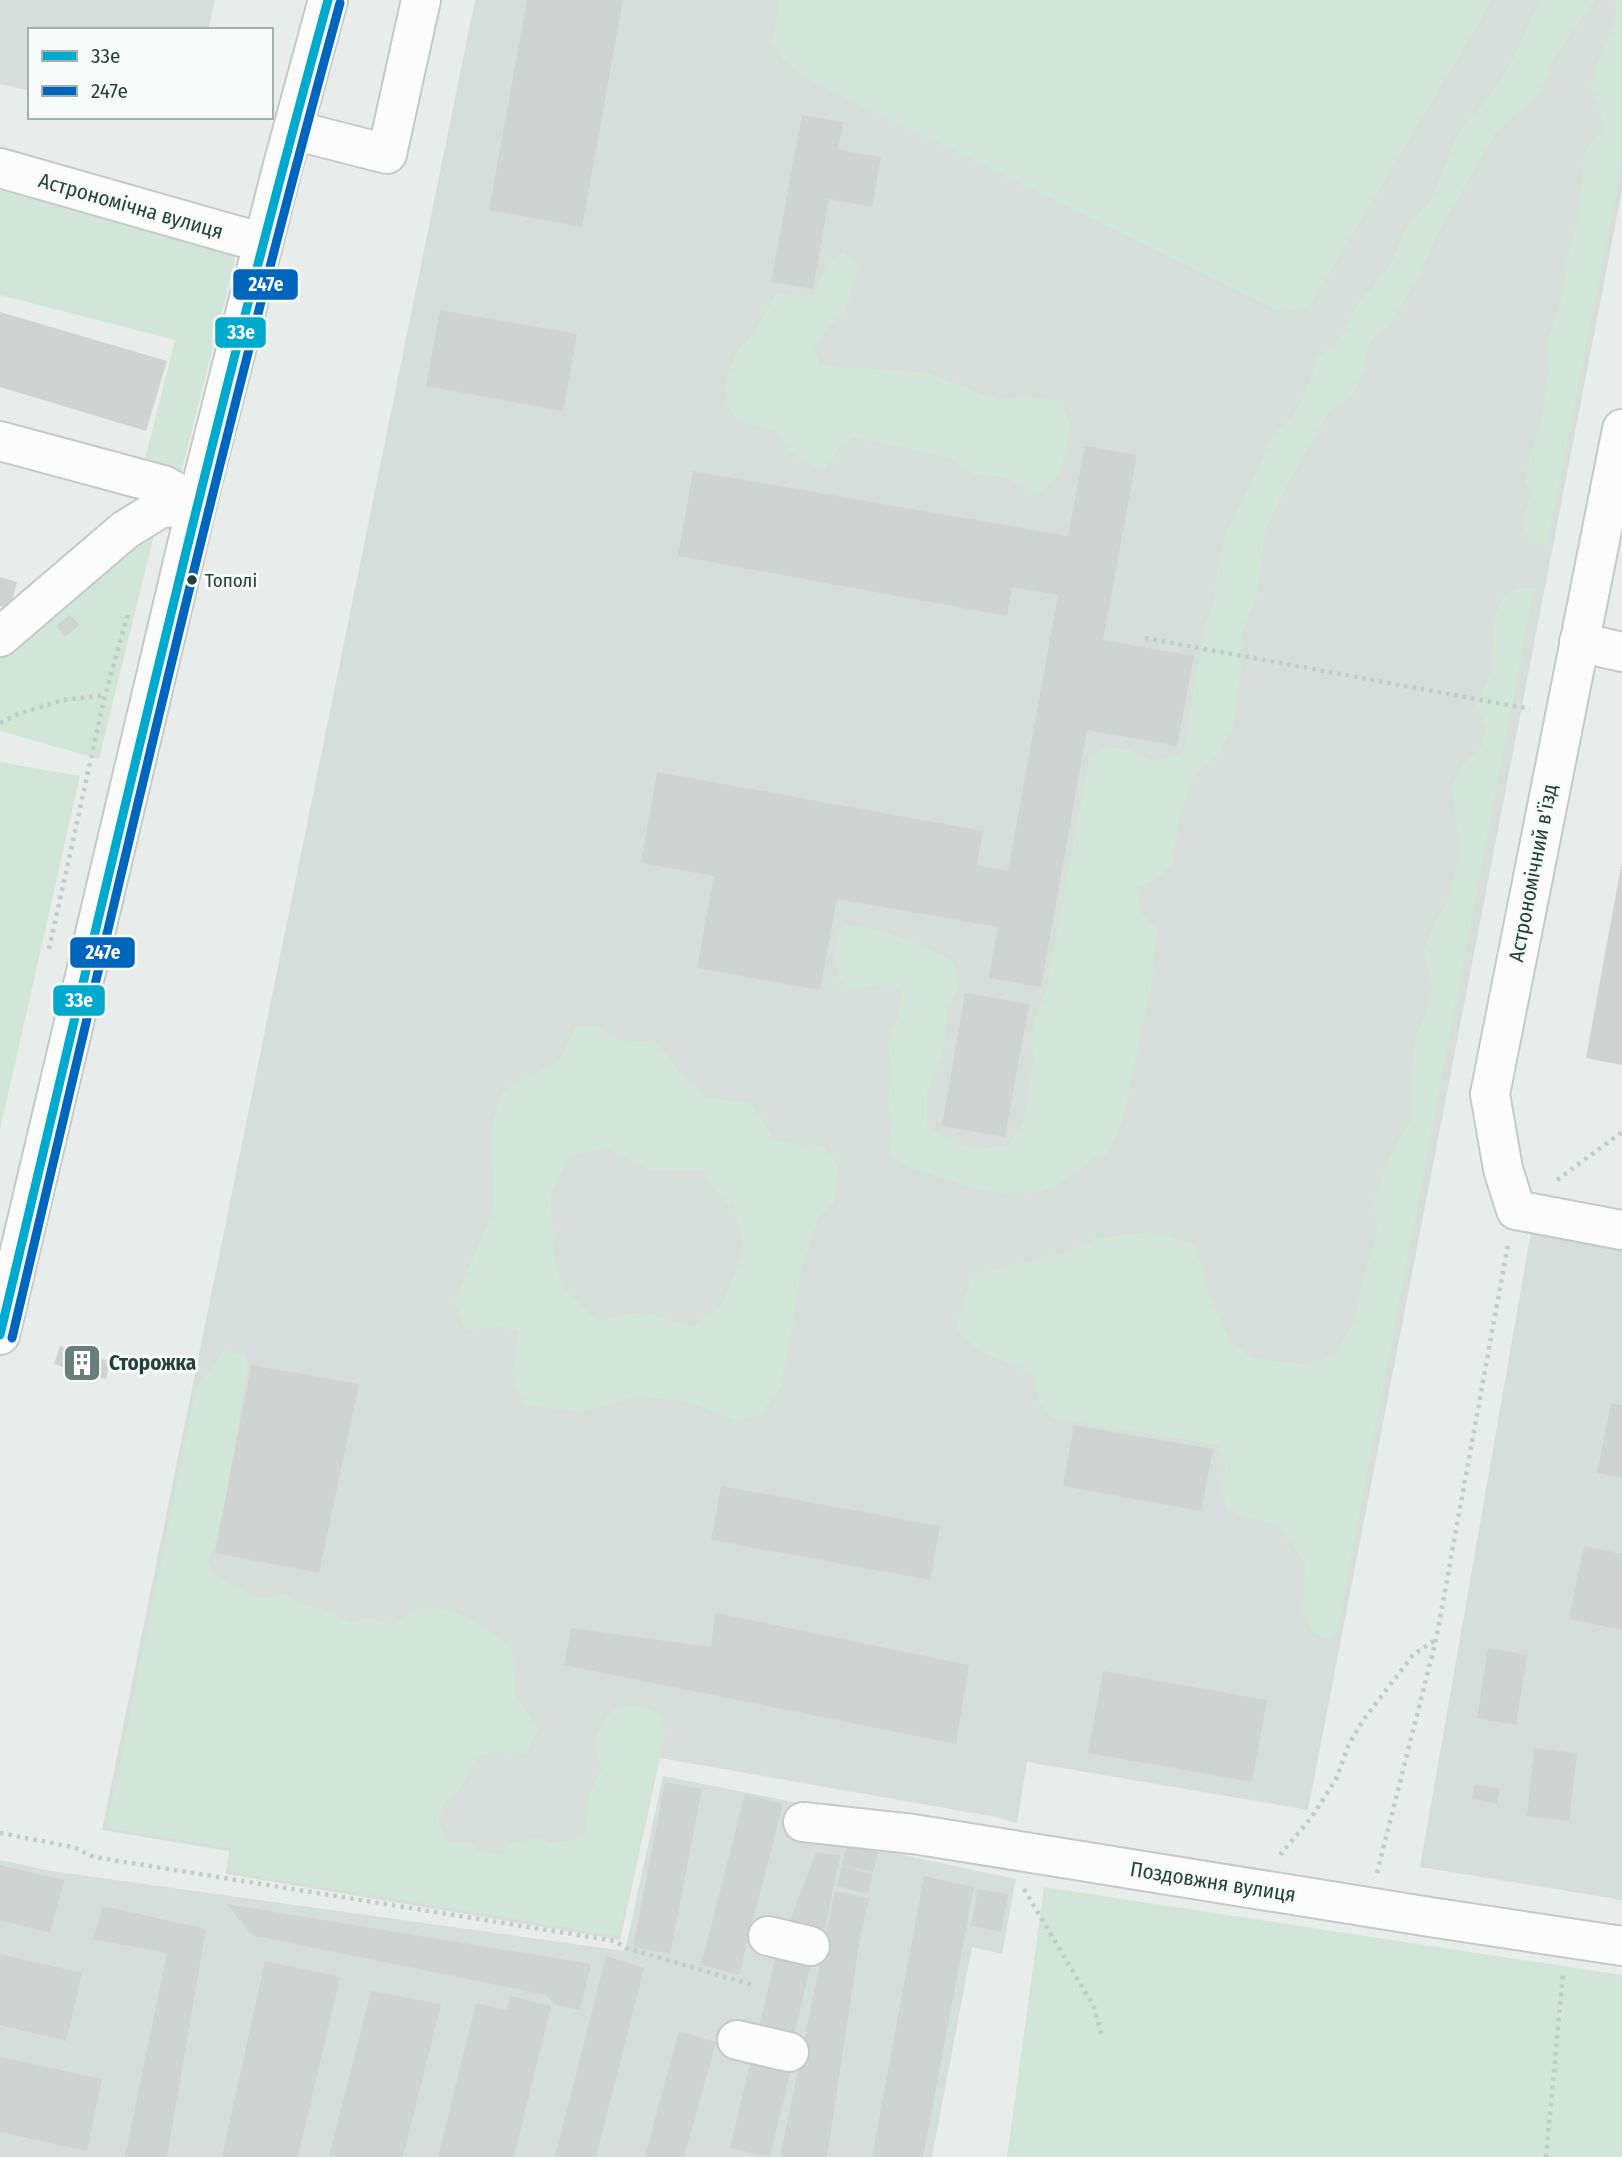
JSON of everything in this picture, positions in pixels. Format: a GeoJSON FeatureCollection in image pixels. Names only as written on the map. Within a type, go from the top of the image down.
{"type":"FeatureCollection","features":[{"type":"Feature","properties":{"kind":"street"},"geometry":{"type":"LineString","coordinates":[[0,1335],[197,503],[328,0]]}},
{"type":"Feature","properties":{"kind":"street"},"geometry":{"type":"LineString","coordinates":[[293,130],[387,154],[421,0]]}},
{"type":"Feature","properties":{"kind":"street","name":"Астрономічна вулиця"},"geometry":{"type":"LineString","coordinates":[[0,168],[263,243]]}},
{"type":"Feature","properties":{"kind":"street","name":"Астрономічний в'їзд"},"geometry":{"type":"LineString","coordinates":[[1516,1210],[1503,1169],[1490,1094],[1622,429]]}},
{"type":"Feature","properties":{"kind":"street"},"geometry":{"type":"LineString","coordinates":[[0,441],[163,485],[197,503]]}},
{"type":"Feature","properties":{"kind":"street"},"geometry":{"type":"LineString","coordinates":[[0,637],[125,530],[159,509],[197,503]]}},
{"type":"Feature","properties":{"kind":"street"},"geometry":{"type":"LineString","coordinates":[[1579,642],[1622,652]]}},
{"type":"Feature","properties":{"kind":"street"},"geometry":{"type":"LineString","coordinates":[[1516,1210],[1622,1230]]}},
{"type":"Feature","properties":{"kind":"street","name":"Поздовжня вулиця"},"geometry":{"type":"LineString","coordinates":[[803,1822],[913,1834],[1622,1946]]}},
{"type":"Feature","properties":{"kind":"street"},"geometry":{"type":"LineString","coordinates":[[768,1936],[810,1945]]}},
{"type":"Feature","properties":{"kind":"street"},"geometry":{"type":"LineString","coordinates":[[737,2040],[789,2052]]}},
{"type":"Feature","properties":{"kind":"path"},"geometry":{"type":"LineString","coordinates":[[1145,638],[1565,716]]}},
{"type":"Feature","properties":{"kind":"path"},"geometry":{"type":"LineString","coordinates":[[0,723],[18,714],[62,700],[105,695]]}},
{"type":"Feature","properties":{"kind":"path"},"geometry":{"type":"LineString","coordinates":[[1370,1908],[1436,1640],[1516,1210],[1622,1132]]}},
{"type":"Feature","properties":{"kind":"path"},"geometry":{"type":"LineString","coordinates":[[1253,1889],[1311,1818],[1336,1779],[1349,1744],[1364,1718],[1413,1655],[1436,1640]]}},
{"type":"Feature","properties":{"kind":"path"},"geometry":{"type":"LineString","coordinates":[[0,1833],[73,1847],[94,1857],[615,1941],[625,1948],[753,1985]]}},
{"type":"Feature","properties":{"kind":"path"},"geometry":{"type":"LineString","coordinates":[[1021,1885],[1094,2007],[1102,2037]]}},
{"type":"Feature","properties":{"kind":"path"},"geometry":{"type":"LineString","coordinates":[[1546,2157],[1564,1965]]}},
{"type":"Feature","properties":{"kind":"shaded area"},"geometry":{"type":"Polygon","coordinates":[[[0,0],[215,0],[208,28],[28,28],[28,91],[0,84],[0,0]]]}},
{"type":"Feature","properties":{"kind":"shaded area"},"geometry":{"type":"Polygon","coordinates":[[[475,0],[1622,0],[1622,190],[1308,1810],[1027,1762],[1017,1823],[996,1817],[660,1758],[620,1940],[226,1874],[229,1851],[102,1830],[475,0]]]}},
{"type":"Feature","properties":{"kind":"shaded area"},"geometry":{"type":"Polygon","coordinates":[[[1532,1226],[1622,1245],[1622,1900],[1420,1867],[1532,1226]]]}},
{"type":"Feature","properties":{"kind":"shaded area"},"geometry":{"type":"Polygon","coordinates":[[[663,1776],[804,1804],[796,1832],[1016,1879],[1002,1954],[972,1947],[932,2157],[0,2157],[0,1860],[51,1871],[625,1951],[663,1776]]]}},
{"type":"Feature","properties":{"kind":"green space"},"geometry":{"type":"Polygon","coordinates":[[[780,0],[1492,0],[1309,307],[1281,312],[809,79],[783,60],[772,43],[780,0]]]}},
{"type":"Feature","properties":{"kind":"green space"},"geometry":{"type":"Polygon","coordinates":[[[1540,0],[1595,0],[1555,56],[1540,91],[1494,135],[1435,238],[1417,280],[1389,325],[1369,342],[1364,369],[1353,394],[1329,411],[1285,489],[1265,531],[1257,593],[1242,632],[1241,672],[1233,728],[1218,753],[1193,776],[1180,815],[1172,864],[1156,879],[1136,887],[1141,912],[1157,929],[1151,987],[1122,1121],[1108,1153],[1090,1160],[1063,1182],[1043,1191],[1008,1194],[974,1188],[907,1167],[889,1154],[892,1127],[888,1104],[891,1074],[888,1041],[899,1014],[902,990],[891,983],[852,990],[839,978],[835,956],[839,932],[846,925],[874,930],[952,960],[959,984],[947,1012],[945,1042],[927,1093],[927,1125],[949,1142],[977,1149],[1008,1146],[1023,1123],[1034,1059],[1031,1040],[1046,991],[1089,759],[1109,748],[1121,748],[1151,760],[1170,757],[1184,750],[1204,628],[1214,604],[1218,565],[1226,533],[1276,431],[1285,425],[1298,408],[1317,356],[1333,348],[1348,328],[1355,308],[1391,264],[1406,228],[1432,199],[1458,134],[1500,83],[1540,0]]]}},
{"type":"Feature","properties":{"kind":"green space"},"geometry":{"type":"Polygon","coordinates":[[[1616,0],[1622,0],[1622,163],[1547,545],[1530,542],[1522,523],[1532,492],[1525,483],[1542,417],[1549,370],[1546,348],[1564,289],[1568,254],[1578,220],[1585,150],[1603,132],[1600,108],[1591,86],[1599,58],[1615,24],[1616,0]]]}},
{"type":"Feature","properties":{"kind":"green space"},"geometry":{"type":"Polygon","coordinates":[[[0,187],[238,248],[179,481],[142,471],[175,340],[0,295],[0,187]]]}},
{"type":"Feature","properties":{"kind":"green space"},"geometry":{"type":"Polygon","coordinates":[[[843,252],[858,268],[846,308],[813,346],[820,365],[927,373],[998,400],[1025,396],[1061,402],[1071,428],[1060,473],[1040,493],[1003,477],[974,474],[951,458],[854,437],[840,447],[824,471],[788,451],[779,431],[740,422],[727,406],[725,382],[737,352],[753,335],[777,293],[795,296],[814,294],[827,266],[843,252]]]}},
{"type":"Feature","properties":{"kind":"green space"},"geometry":{"type":"Polygon","coordinates":[[[155,531],[99,759],[0,731],[0,649],[155,531]]]}},
{"type":"Feature","properties":{"kind":"green space"},"geometry":{"type":"Polygon","coordinates":[[[1534,588],[1337,1631],[1330,1640],[1313,1633],[1303,1613],[1305,1563],[1278,1525],[1245,1517],[1227,1509],[1222,1486],[1226,1465],[1218,1445],[1052,1418],[1040,1404],[1033,1373],[979,1351],[956,1330],[971,1276],[1068,1252],[1097,1238],[1154,1232],[1195,1245],[1209,1296],[1230,1341],[1252,1358],[1308,1365],[1333,1356],[1355,1322],[1363,1277],[1377,1235],[1375,1199],[1389,1158],[1411,1119],[1410,1080],[1416,1035],[1431,1004],[1432,982],[1424,951],[1434,925],[1448,901],[1460,854],[1452,787],[1461,765],[1481,749],[1487,726],[1476,705],[1490,674],[1496,614],[1507,595],[1517,589],[1534,588]]]}},
{"type":"Feature","properties":{"kind":"green space"},"geometry":{"type":"Polygon","coordinates":[[[0,762],[80,776],[0,1130],[0,762]]]}},
{"type":"Feature","properties":{"kind":"green space"},"geometry":{"type":"Polygon","coordinates":[[[576,1027],[598,1027],[616,1040],[656,1042],[684,1078],[707,1098],[751,1103],[775,1140],[825,1148],[839,1167],[834,1202],[817,1220],[800,1275],[780,1389],[760,1415],[736,1420],[686,1402],[638,1396],[581,1412],[525,1405],[512,1376],[518,1330],[500,1327],[465,1329],[455,1300],[492,1214],[492,1126],[502,1092],[559,1061],[576,1027]],[[606,1148],[570,1156],[550,1196],[554,1254],[562,1288],[597,1320],[642,1312],[691,1327],[721,1306],[744,1253],[734,1204],[724,1201],[702,1170],[652,1171],[606,1148]]]}},
{"type":"Feature","properties":{"kind":"green space"},"geometry":{"type":"Polygon","coordinates":[[[224,1351],[244,1354],[248,1365],[223,1514],[208,1561],[213,1574],[253,1597],[269,1598],[283,1594],[303,1605],[321,1607],[350,1623],[368,1618],[393,1625],[416,1611],[429,1608],[454,1612],[511,1647],[514,1695],[538,1730],[525,1754],[506,1752],[480,1755],[459,1790],[442,1805],[438,1824],[450,1843],[469,1842],[480,1851],[502,1855],[508,1844],[538,1838],[555,1843],[575,1840],[586,1832],[589,1799],[602,1769],[596,1744],[603,1722],[614,1708],[636,1706],[658,1713],[665,1734],[619,1936],[229,1872],[230,1848],[107,1828],[196,1389],[224,1351]]]}},
{"type":"Feature","properties":{"kind":"green space"},"geometry":{"type":"Polygon","coordinates":[[[1044,1887],[1622,1975],[1622,2157],[1007,2157],[1044,1887]]]}},
{"type":"Feature","properties":{"kind":"building"},"geometry":{"type":"Polygon","coordinates":[[[527,0],[623,0],[582,227],[489,210],[527,0]]]}},
{"type":"Feature","properties":{"kind":"building"},"geometry":{"type":"Polygon","coordinates":[[[802,115],[843,122],[838,150],[881,157],[872,207],[829,199],[813,289],[771,282],[802,115]]]}},
{"type":"Feature","properties":{"kind":"building"},"geometry":{"type":"Polygon","coordinates":[[[440,310],[577,334],[563,411],[426,386],[440,310]]]}},
{"type":"Feature","properties":{"kind":"building"},"geometry":{"type":"Polygon","coordinates":[[[0,312],[167,361],[146,431],[0,387],[0,312]]]}},
{"type":"Feature","properties":{"kind":"building"},"geometry":{"type":"Polygon","coordinates":[[[1085,446],[1137,455],[1103,640],[1194,656],[1177,746],[1087,730],[1041,987],[989,978],[998,927],[837,899],[820,990],[697,968],[714,876],[641,863],[657,772],[983,831],[977,865],[1008,871],[1058,595],[1012,587],[1007,616],[678,556],[693,471],[1068,536],[1085,446]]]}},
{"type":"Feature","properties":{"kind":"building"},"geometry":{"type":"Polygon","coordinates":[[[0,577],[17,582],[10,609],[0,606],[0,577]]]}},
{"type":"Feature","properties":{"kind":"building"},"geometry":{"type":"Polygon","coordinates":[[[70,615],[79,625],[65,637],[56,626],[70,615]]]}},
{"type":"Feature","properties":{"kind":"building"},"geometry":{"type":"Polygon","coordinates":[[[1622,866],[1622,1065],[1586,1058],[1622,866]]]}},
{"type":"Feature","properties":{"kind":"building"},"geometry":{"type":"Polygon","coordinates":[[[965,993],[1029,1004],[1005,1137],[942,1126],[965,993]]]}},
{"type":"Feature","properties":{"kind":"building","name":"Сторожка"},"geometry":{"type":"Polygon","coordinates":[[[60,1346],[110,1361],[106,1379],[54,1364],[60,1346]]]}},
{"type":"Feature","properties":{"kind":"building"},"geometry":{"type":"Polygon","coordinates":[[[251,1365],[359,1384],[319,1573],[215,1553],[251,1365]]]}},
{"type":"Feature","properties":{"kind":"building"},"geometry":{"type":"Polygon","coordinates":[[[1611,1403],[1622,1405],[1622,1478],[1597,1473],[1611,1403]]]}},
{"type":"Feature","properties":{"kind":"building"},"geometry":{"type":"Polygon","coordinates":[[[1074,1425],[1213,1449],[1201,1511],[1063,1486],[1074,1425]]]}},
{"type":"Feature","properties":{"kind":"building"},"geometry":{"type":"Polygon","coordinates":[[[721,1486],[940,1526],[930,1580],[711,1540],[721,1486]]]}},
{"type":"Feature","properties":{"kind":"building"},"geometry":{"type":"Polygon","coordinates":[[[1584,1546],[1622,1554],[1622,1630],[1569,1619],[1584,1546]]]}},
{"type":"Feature","properties":{"kind":"building"},"geometry":{"type":"Polygon","coordinates":[[[715,1613],[969,1665],[956,1744],[564,1665],[571,1628],[711,1647],[715,1613]]]}},
{"type":"Feature","properties":{"kind":"building"},"geometry":{"type":"Polygon","coordinates":[[[1488,1648],[1527,1655],[1516,1725],[1477,1718],[1488,1648]]]}},
{"type":"Feature","properties":{"kind":"building"},"geometry":{"type":"Polygon","coordinates":[[[1103,1671],[1267,1700],[1252,1782],[1088,1753],[1103,1671]]]}},
{"type":"Feature","properties":{"kind":"building"},"geometry":{"type":"Polygon","coordinates":[[[1534,1748],[1577,1753],[1569,1821],[1527,1816],[1534,1748]]]}},
{"type":"Feature","properties":{"kind":"building"},"geometry":{"type":"Polygon","coordinates":[[[665,1782],[702,1789],[670,1954],[633,1947],[665,1782]]]}},
{"type":"Feature","properties":{"kind":"building"},"geometry":{"type":"Polygon","coordinates":[[[1475,1784],[1500,1789],[1497,1804],[1472,1799],[1475,1784]]]}},
{"type":"Feature","properties":{"kind":"building"},"geometry":{"type":"Polygon","coordinates":[[[745,1794],[783,1804],[739,1975],[701,1965],[745,1794]]]}},
{"type":"Feature","properties":{"kind":"building"},"geometry":{"type":"Polygon","coordinates":[[[847,1845],[878,1852],[873,1872],[842,1865],[847,1845]]]}},
{"type":"Feature","properties":{"kind":"building"},"geometry":{"type":"Polygon","coordinates":[[[816,1852],[840,1856],[825,1929],[790,1921],[816,1852]]]}},
{"type":"Feature","properties":{"kind":"building"},"geometry":{"type":"Polygon","coordinates":[[[0,1865],[64,1880],[50,1933],[0,1920],[0,1865]]]}},
{"type":"Feature","properties":{"kind":"building"},"geometry":{"type":"Polygon","coordinates":[[[842,1866],[873,1874],[868,1894],[837,1886],[842,1866]]]}},
{"type":"Feature","properties":{"kind":"building"},"geometry":{"type":"Polygon","coordinates":[[[924,1876],[974,1887],[923,2157],[872,2157],[924,1876]]]}},
{"type":"Feature","properties":{"kind":"building"},"geometry":{"type":"Polygon","coordinates":[[[978,1889],[1008,1894],[1001,1932],[971,1926],[978,1889]]]}},
{"type":"Feature","properties":{"kind":"building"},"geometry":{"type":"Polygon","coordinates":[[[835,1891],[869,1898],[860,1938],[827,2157],[780,2157],[835,1891]]]}},
{"type":"Feature","properties":{"kind":"building"},"geometry":{"type":"Polygon","coordinates":[[[227,1904],[591,1964],[580,2010],[556,2005],[546,1995],[252,1935],[227,1904]]]}},
{"type":"Feature","properties":{"kind":"building"},"geometry":{"type":"Polygon","coordinates":[[[103,1906],[206,1929],[167,2157],[125,2157],[167,1953],[93,1939],[103,1906]]]}},
{"type":"Feature","properties":{"kind":"building"},"geometry":{"type":"Polygon","coordinates":[[[0,1954],[82,1973],[66,2041],[0,2025],[0,1954]]]}},
{"type":"Feature","properties":{"kind":"building"},"geometry":{"type":"Polygon","coordinates":[[[606,1956],[644,1968],[596,2157],[555,2157],[606,1956]]]}},
{"type":"Feature","properties":{"kind":"building"},"geometry":{"type":"Polygon","coordinates":[[[775,1959],[810,1967],[794,2036],[759,2028],[775,1959]]]}},
{"type":"Feature","properties":{"kind":"building"},"geometry":{"type":"Polygon","coordinates":[[[265,1961],[340,1977],[298,2157],[222,2157],[265,1961]]]}},
{"type":"Feature","properties":{"kind":"building"},"geometry":{"type":"Polygon","coordinates":[[[371,1991],[441,2004],[403,2157],[329,2157],[371,1991]]]}},
{"type":"Feature","properties":{"kind":"building"},"geometry":{"type":"Polygon","coordinates":[[[510,1996],[551,2006],[514,2157],[438,2157],[476,2003],[507,2010],[510,1996]]]}},
{"type":"Feature","properties":{"kind":"building"},"geometry":{"type":"Polygon","coordinates":[[[679,2031],[716,2042],[684,2157],[645,2157],[679,2031]]]}},
{"type":"Feature","properties":{"kind":"building"},"geometry":{"type":"Polygon","coordinates":[[[0,2057],[102,2079],[87,2151],[0,2132],[0,2057]]]}},
{"type":"Feature","properties":{"kind":"building"},"geometry":{"type":"Polygon","coordinates":[[[750,2064],[790,2073],[770,2157],[730,2148],[750,2064]]]}},
{"type":"Feature","properties":{"kind":"transit line","name":"33е"},"geometry":{"type":"LineString","coordinates":[[0,1335],[199,499],[328,0]]}},
{"type":"Feature","properties":{"kind":"transit line","name":"247е"},"geometry":{"type":"LineString","coordinates":[[12,1338],[252,335],[340,3]]}},
{"type":"Feature","properties":{"kind":"place","name":"Тополі"},"geometry":{"type":"Point","coordinates":[192,580]}},
{"type":"Feature","properties":{"kind":"place","name":"Сторожка"},"geometry":{"type":"Point","coordinates":[82,1363]}}]}
